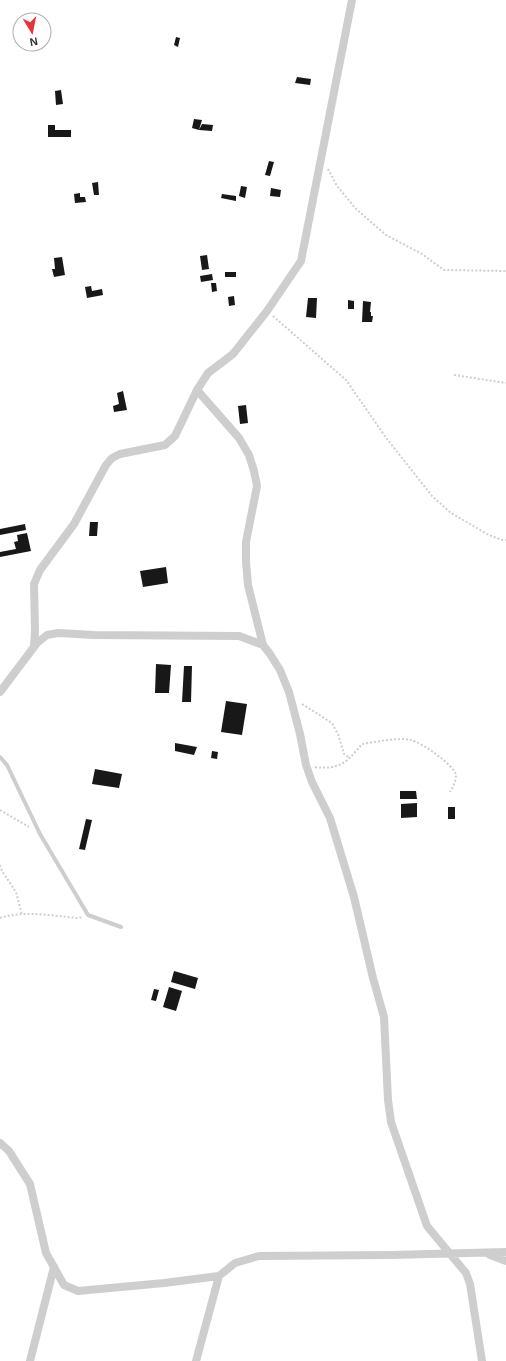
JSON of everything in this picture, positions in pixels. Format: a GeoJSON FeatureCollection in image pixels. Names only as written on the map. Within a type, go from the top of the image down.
{"type":"FeatureCollection","features":[{"type":"Feature","properties":{"kind":"street"},"geometry":{"type":"LineString","coordinates":[[34,647],[34,584],[40,570],[74,524],[106,465],[112,458],[120,454],[165,445],[175,436],[208,373],[233,354],[267,311],[301,260],[352,0]]}},
{"type":"Feature","properties":{"kind":"street"},"geometry":{"type":"LineString","coordinates":[[198,390],[240,438],[249,455],[254,471],[257,486],[246,542],[246,562],[248,584],[263,645],[280,670],[289,692],[306,765],[312,782],[330,818],[354,897],[373,978],[384,1017],[388,1100],[391,1122],[427,1226],[466,1273],[470,1284],[482,1361]]}},
{"type":"Feature","properties":{"kind":"street"},"geometry":{"type":"LineString","coordinates":[[0,692],[37,643],[47,635],[58,633],[94,635],[239,636],[263,645]]}},
{"type":"Feature","properties":{"kind":"street"},"geometry":{"type":"LineString","coordinates":[[0,1143],[9,1150],[30,1184],[46,1252],[64,1285],[78,1292],[219,1276],[235,1263],[259,1256],[506,1252]]}},
{"type":"Feature","properties":{"kind":"street"},"geometry":{"type":"LineString","coordinates":[[486,1253],[506,1261]]}},
{"type":"Feature","properties":{"kind":"street"},"geometry":{"type":"LineString","coordinates":[[30,1361],[54,1267]]}},
{"type":"Feature","properties":{"kind":"street"},"geometry":{"type":"LineString","coordinates":[[195,1360],[219,1276]]}},
{"type":"Feature","properties":{"kind":"lane"},"geometry":{"type":"LineString","coordinates":[[0,757],[7,766],[40,834],[88,915],[121,927]]}},
{"type":"Feature","properties":{"kind":"path"},"geometry":{"type":"LineString","coordinates":[[321,158],[337,186],[356,209],[386,235],[422,254],[444,270],[506,271]]}},
{"type":"Feature","properties":{"kind":"path"},"geometry":{"type":"LineString","coordinates":[[267,311],[346,380],[387,439],[432,496],[451,513],[489,535],[506,540]]}},
{"type":"Feature","properties":{"kind":"path"},"geometry":{"type":"LineString","coordinates":[[454,375],[506,383]]}},
{"type":"Feature","properties":{"kind":"path"},"geometry":{"type":"LineString","coordinates":[[289,692],[302,704],[332,723],[338,734],[344,754],[350,758]]}},
{"type":"Feature","properties":{"kind":"path"},"geometry":{"type":"LineString","coordinates":[[306,765],[331,768],[342,764],[350,758],[362,744],[411,739],[428,747],[453,768],[456,775],[455,783],[450,792]]}},
{"type":"Feature","properties":{"kind":"path"},"geometry":{"type":"LineString","coordinates":[[0,810],[40,834]]}},
{"type":"Feature","properties":{"kind":"path"},"geometry":{"type":"LineString","coordinates":[[0,866],[16,892],[22,915]]}},
{"type":"Feature","properties":{"kind":"path"},"geometry":{"type":"LineString","coordinates":[[0,918],[10,915],[22,915],[78,918],[88,915]]}},
{"type":"Feature","properties":{"kind":"building"},"geometry":{"type":"Polygon","coordinates":[[[176,37],[180,38],[178,47],[174,45],[176,37]]]}},
{"type":"Feature","properties":{"kind":"building"},"geometry":{"type":"Polygon","coordinates":[[[297,77],[311,79],[310,85],[295,83],[297,77]]]}},
{"type":"Feature","properties":{"kind":"building"},"geometry":{"type":"Polygon","coordinates":[[[61,90],[63,104],[56,105],[55,91],[61,90]]]}},
{"type":"Feature","properties":{"kind":"building"},"geometry":{"type":"Polygon","coordinates":[[[194,119],[202,120],[199,130],[192,128],[194,119]]]}},
{"type":"Feature","properties":{"kind":"building"},"geometry":{"type":"Polygon","coordinates":[[[202,124],[213,125],[212,131],[199,130],[202,124]]]}},
{"type":"Feature","properties":{"kind":"building"},"geometry":{"type":"Polygon","coordinates":[[[48,125],[55,125],[55,130],[71,130],[71,137],[48,137],[48,125]]]}},
{"type":"Feature","properties":{"kind":"building"},"geometry":{"type":"Polygon","coordinates":[[[269,161],[274,162],[270,176],[265,175],[269,161]]]}},
{"type":"Feature","properties":{"kind":"building"},"geometry":{"type":"Polygon","coordinates":[[[98,182],[99,195],[94,195],[92,183],[98,182]]]}},
{"type":"Feature","properties":{"kind":"building"},"geometry":{"type":"Polygon","coordinates":[[[241,186],[247,187],[245,198],[239,196],[241,186]]]}},
{"type":"Feature","properties":{"kind":"building"},"geometry":{"type":"Polygon","coordinates":[[[271,188],[281,190],[280,197],[270,196],[271,188]]]}},
{"type":"Feature","properties":{"kind":"building"},"geometry":{"type":"Polygon","coordinates":[[[80,193],[80,197],[85,197],[86,202],[75,203],[74,194],[80,193]]]}},
{"type":"Feature","properties":{"kind":"building"},"geometry":{"type":"Polygon","coordinates":[[[222,194],[236,196],[236,201],[221,198],[222,194]]]}},
{"type":"Feature","properties":{"kind":"building"},"geometry":{"type":"Polygon","coordinates":[[[207,255],[209,269],[202,270],[200,256],[207,255]]]}},
{"type":"Feature","properties":{"kind":"building"},"geometry":{"type":"Polygon","coordinates":[[[62,257],[65,275],[54,277],[52,269],[55,269],[54,258],[62,257]]]}},
{"type":"Feature","properties":{"kind":"building"},"geometry":{"type":"Polygon","coordinates":[[[225,272],[236,272],[236,277],[225,277],[225,272]]]}},
{"type":"Feature","properties":{"kind":"building"},"geometry":{"type":"Polygon","coordinates":[[[212,274],[213,280],[201,282],[200,276],[212,274]]]}},
{"type":"Feature","properties":{"kind":"building"},"geometry":{"type":"Polygon","coordinates":[[[211,283],[216,283],[217,291],[212,292],[211,283]]]}},
{"type":"Feature","properties":{"kind":"building"},"geometry":{"type":"Polygon","coordinates":[[[91,286],[92,291],[102,289],[103,295],[87,298],[85,287],[91,286]]]}},
{"type":"Feature","properties":{"kind":"building"},"geometry":{"type":"Polygon","coordinates":[[[234,296],[235,305],[229,306],[228,297],[234,296]]]}},
{"type":"Feature","properties":{"kind":"building"},"geometry":{"type":"Polygon","coordinates":[[[308,298],[317,298],[316,318],[306,317],[308,298]]]}},
{"type":"Feature","properties":{"kind":"building"},"geometry":{"type":"Polygon","coordinates":[[[348,300],[354,301],[354,309],[348,309],[348,300]]]}},
{"type":"Feature","properties":{"kind":"building"},"geometry":{"type":"Polygon","coordinates":[[[363,301],[371,302],[370,312],[371,316],[373,316],[372,322],[362,322],[363,301]]]}},
{"type":"Feature","properties":{"kind":"building"},"geometry":{"type":"Polygon","coordinates":[[[123,391],[127,410],[114,412],[113,406],[119,404],[117,393],[123,391]]]}},
{"type":"Feature","properties":{"kind":"building"},"geometry":{"type":"Polygon","coordinates":[[[246,405],[248,423],[240,424],[238,406],[246,405]]]}},
{"type":"Feature","properties":{"kind":"building"},"geometry":{"type":"Polygon","coordinates":[[[90,522],[98,522],[97,536],[89,536],[90,522]]]}},
{"type":"Feature","properties":{"kind":"building"},"geometry":{"type":"Polygon","coordinates":[[[25,524],[26,530],[0,535],[0,529],[25,524]]]}},
{"type":"Feature","properties":{"kind":"building"},"geometry":{"type":"Polygon","coordinates":[[[27,533],[31,551],[0,557],[0,552],[16,549],[14,542],[18,541],[17,535],[27,533]]]}},
{"type":"Feature","properties":{"kind":"building"},"geometry":{"type":"Polygon","coordinates":[[[166,567],[168,583],[143,587],[140,571],[166,567]]]}},
{"type":"Feature","properties":{"kind":"building"},"geometry":{"type":"Polygon","coordinates":[[[156,664],[171,665],[169,693],[155,693],[156,664]]]}},
{"type":"Feature","properties":{"kind":"building"},"geometry":{"type":"Polygon","coordinates":[[[184,666],[192,666],[191,702],[182,702],[184,666]]]}},
{"type":"Feature","properties":{"kind":"building"},"geometry":{"type":"Polygon","coordinates":[[[226,701],[247,704],[242,735],[221,732],[226,701]]]}},
{"type":"Feature","properties":{"kind":"building"},"geometry":{"type":"Polygon","coordinates":[[[175,743],[197,747],[194,755],[175,751],[175,743]]]}},
{"type":"Feature","properties":{"kind":"building"},"geometry":{"type":"Polygon","coordinates":[[[212,751],[218,752],[217,759],[211,758],[212,751]]]}},
{"type":"Feature","properties":{"kind":"building"},"geometry":{"type":"Polygon","coordinates":[[[95,769],[122,774],[119,788],[92,784],[95,769]]]}},
{"type":"Feature","properties":{"kind":"building"},"geometry":{"type":"Polygon","coordinates":[[[400,791],[416,791],[417,799],[400,799],[400,791]]]}},
{"type":"Feature","properties":{"kind":"building"},"geometry":{"type":"Polygon","coordinates":[[[417,803],[417,817],[401,818],[401,804],[417,803]]]}},
{"type":"Feature","properties":{"kind":"building"},"geometry":{"type":"Polygon","coordinates":[[[448,807],[455,807],[455,819],[448,819],[448,807]]]}},
{"type":"Feature","properties":{"kind":"building"},"geometry":{"type":"Polygon","coordinates":[[[86,819],[92,820],[85,850],[79,849],[86,819]]]}},
{"type":"Feature","properties":{"kind":"building"},"geometry":{"type":"Polygon","coordinates":[[[174,971],[198,978],[195,989],[171,982],[174,971]]]}},
{"type":"Feature","properties":{"kind":"building"},"geometry":{"type":"Polygon","coordinates":[[[169,987],[182,991],[176,1011],[163,1007],[169,987]]]}},
{"type":"Feature","properties":{"kind":"building"},"geometry":{"type":"Polygon","coordinates":[[[154,989],[159,990],[156,1001],[151,1000],[154,989]]]}}]}
